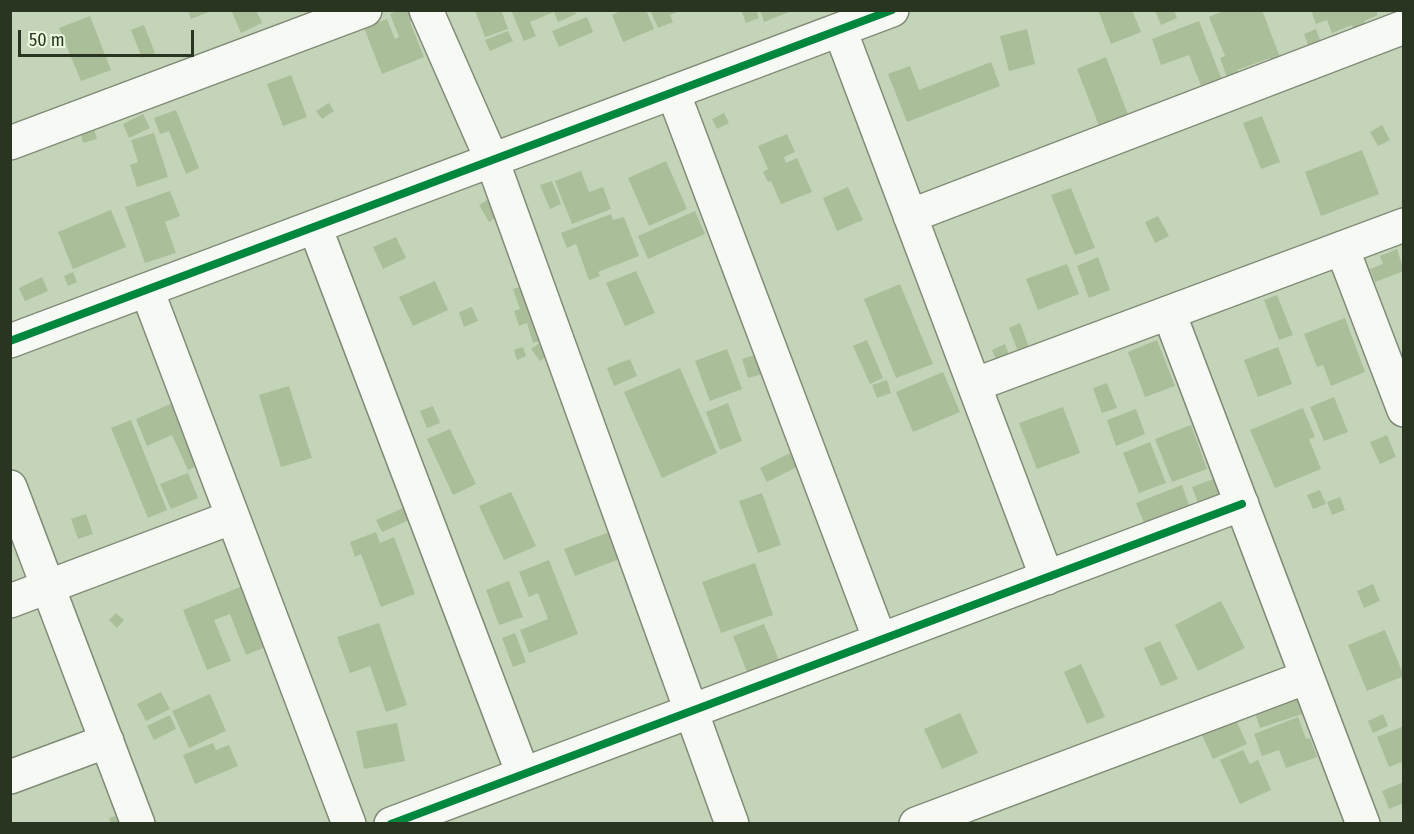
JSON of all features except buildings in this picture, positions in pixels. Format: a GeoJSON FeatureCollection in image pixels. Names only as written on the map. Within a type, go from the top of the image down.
{"type":"FeatureCollection","features":[{"type":"Feature","properties":{"kind":"street"},"geometry":{"type":"LineString","coordinates":[[10,143],[365,10]]}},
{"type":"Feature","properties":{"kind":"street"},"geometry":{"type":"LineString","coordinates":[[426,10],[492,160],[732,824]]}},
{"type":"Feature","properties":{"kind":"street"},"geometry":{"type":"LineString","coordinates":[[10,341],[892,10]]}},
{"type":"Feature","properties":{"kind":"street"},"geometry":{"type":"LineString","coordinates":[[910,216],[1404,27]]}},
{"type":"Feature","properties":{"kind":"street"},"geometry":{"type":"LineString","coordinates":[[840,30],[1047,578]]}},
{"type":"Feature","properties":{"kind":"street"},"geometry":{"type":"LineString","coordinates":[[673,92],[880,640]]}},
{"type":"Feature","properties":{"kind":"street"},"geometry":{"type":"LineString","coordinates":[[974,386],[1404,225]]}},
{"type":"Feature","properties":{"kind":"street"},"geometry":{"type":"LineString","coordinates":[[315,227],[523,774]]}},
{"type":"Feature","properties":{"kind":"street"},"geometry":{"type":"LineString","coordinates":[[1342,248],[1404,410]]}},
{"type":"Feature","properties":{"kind":"street"},"geometry":{"type":"LineString","coordinates":[[147,290],[349,824]]}},
{"type":"Feature","properties":{"kind":"street"},"geometry":{"type":"LineString","coordinates":[[1169,313],[1363,824]]}},
{"type":"Feature","properties":{"kind":"street"},"geometry":{"type":"LineString","coordinates":[[10,487],[138,824]]}},
{"type":"Feature","properties":{"kind":"street"},"geometry":{"type":"LineString","coordinates":[[391,824],[1242,504]]}},
{"type":"Feature","properties":{"kind":"street"},"geometry":{"type":"LineString","coordinates":[[10,601],[233,517]]}},
{"type":"Feature","properties":{"kind":"street"},"geometry":{"type":"LineString","coordinates":[[916,824],[1307,677]]}},
{"type":"Feature","properties":{"kind":"street"},"geometry":{"type":"LineString","coordinates":[[10,777],[107,741]]}},
{"type":"Feature","properties":{"kind":"cycle path"},"geometry":{"type":"LineString","coordinates":[[10,341],[892,10]]}},
{"type":"Feature","properties":{"kind":"cycle path"},"geometry":{"type":"LineString","coordinates":[[391,824],[1242,504]]}}]}
